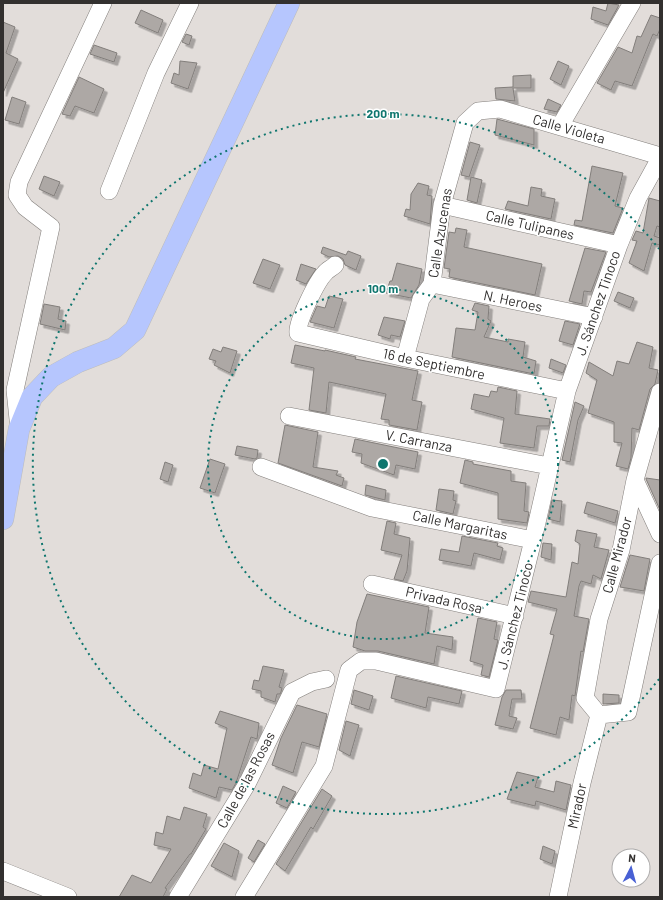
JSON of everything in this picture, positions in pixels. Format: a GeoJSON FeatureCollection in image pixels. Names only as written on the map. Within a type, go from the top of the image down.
{"type":"FeatureCollection","features":[{"type":"Feature","properties":{"kind":"main road"},"geometry":{"type":"LineString","coordinates":[[3,519],[19,429],[32,397],[51,377],[78,362],[114,348],[135,330],[289,3]]}},
{"type":"Feature","properties":{"kind":"street"},"geometry":{"type":"LineString","coordinates":[[19,429],[15,390],[50,227],[25,207],[17,195],[19,182],[103,3]]}},
{"type":"Feature","properties":{"kind":"street"},"geometry":{"type":"LineString","coordinates":[[110,191],[156,73],[190,3]]}},
{"type":"Feature","properties":{"kind":"street"},"geometry":{"type":"LineString","coordinates":[[560,126],[632,3]]}},
{"type":"Feature","properties":{"kind":"street","name":"Calle Violeta"},"geometry":{"type":"LineString","coordinates":[[478,111],[500,109],[660,157]]}},
{"type":"Feature","properties":{"kind":"street","name":"Calle Azucenas"},"geometry":{"type":"LineString","coordinates":[[405,358],[421,299],[432,284],[442,205],[465,123],[478,111]]}},
{"type":"Feature","properties":{"kind":"street","name":"J. Sánchez Tinoco"},"geometry":{"type":"LineString","coordinates":[[244,897],[324,766],[349,670],[361,661],[376,661],[496,689],[515,616],[567,391],[619,245],[638,198],[660,157]]}},
{"type":"Feature","properties":{"kind":"street","name":"Calle Tulipanes"},"geometry":{"type":"LineString","coordinates":[[442,205],[619,245]]}},
{"type":"Feature","properties":{"kind":"street","name":"16 de Septiembre"},"geometry":{"type":"LineString","coordinates":[[335,265],[324,273],[313,294],[299,326],[298,330],[302,334],[405,358],[567,391]]}},
{"type":"Feature","properties":{"kind":"street","name":"N. Heroes"},"geometry":{"type":"LineString","coordinates":[[432,284],[594,317]]}},
{"type":"Feature","properties":{"kind":"street","name":"Calle Mirador"},"geometry":{"type":"LineString","coordinates":[[599,715],[585,698],[599,619],[621,550],[634,480],[660,392]]}},
{"type":"Feature","properties":{"kind":"street","name":"V. Carranza"},"geometry":{"type":"LineString","coordinates":[[289,416],[549,466]]}},
{"type":"Feature","properties":{"kind":"street","name":"Calle Margaritas"},"geometry":{"type":"LineString","coordinates":[[261,467],[372,508],[533,540]]}},
{"type":"Feature","properties":{"kind":"street"},"geometry":{"type":"LineString","coordinates":[[634,480],[660,534]]}},
{"type":"Feature","properties":{"kind":"street"},"geometry":{"type":"LineString","coordinates":[[599,715],[628,712],[655,607],[660,563]]}},
{"type":"Feature","properties":{"kind":"street","name":"Privada Rosa"},"geometry":{"type":"LineString","coordinates":[[372,584],[515,616]]}},
{"type":"Feature","properties":{"kind":"street","name":"Calle de las Rosas"},"geometry":{"type":"LineString","coordinates":[[178,897],[247,784],[292,692],[312,682],[326,679]]}},
{"type":"Feature","properties":{"kind":"street","name":"Mirador"},"geometry":{"type":"LineString","coordinates":[[558,897],[582,783],[599,715]]}},
{"type":"Feature","properties":{"kind":"street"},"geometry":{"type":"LineString","coordinates":[[3,871],[68,897]]}},
{"type":"Feature","properties":{"kind":"building"},"geometry":{"type":"Polygon","coordinates":[[[608,3],[619,5],[608,25],[591,19],[593,7],[606,11],[608,3]]]}},
{"type":"Feature","properties":{"kind":"building"},"geometry":{"type":"Polygon","coordinates":[[[141,10],[163,20],[158,33],[135,23],[141,10]]]}},
{"type":"Feature","properties":{"kind":"building"},"geometry":{"type":"Polygon","coordinates":[[[651,15],[660,18],[660,29],[657,36],[653,34],[632,86],[615,81],[611,90],[597,83],[618,47],[632,53],[637,36],[641,37],[651,15]]]}},
{"type":"Feature","properties":{"kind":"building"},"geometry":{"type":"Polygon","coordinates":[[[3,22],[15,27],[6,53],[18,59],[3,93],[3,22]]]}},
{"type":"Feature","properties":{"kind":"building"},"geometry":{"type":"Polygon","coordinates":[[[186,34],[192,36],[189,45],[182,42],[186,34]]]}},
{"type":"Feature","properties":{"kind":"building"},"geometry":{"type":"Polygon","coordinates":[[[94,45],[117,53],[114,62],[90,54],[94,45]]]}},
{"type":"Feature","properties":{"kind":"building"},"geometry":{"type":"Polygon","coordinates":[[[180,61],[197,63],[188,89],[171,83],[174,73],[179,75],[180,61]]]}},
{"type":"Feature","properties":{"kind":"building"},"geometry":{"type":"Polygon","coordinates":[[[558,61],[569,66],[561,85],[550,79],[558,61]]]}},
{"type":"Feature","properties":{"kind":"building"},"geometry":{"type":"Polygon","coordinates":[[[531,75],[531,88],[513,88],[515,101],[496,99],[495,88],[513,87],[513,76],[531,75]]]}},
{"type":"Feature","properties":{"kind":"building"},"geometry":{"type":"Polygon","coordinates":[[[79,77],[104,89],[94,113],[75,106],[70,116],[62,114],[79,77]]]}},
{"type":"Feature","properties":{"kind":"building"},"geometry":{"type":"Polygon","coordinates":[[[12,97],[26,102],[19,124],[5,120],[12,97]]]}},
{"type":"Feature","properties":{"kind":"building"},"geometry":{"type":"Polygon","coordinates":[[[548,99],[561,105],[557,112],[544,109],[548,99]]]}},
{"type":"Feature","properties":{"kind":"building"},"geometry":{"type":"Polygon","coordinates":[[[497,119],[534,129],[534,145],[495,135],[497,119]]]}},
{"type":"Feature","properties":{"kind":"building"},"geometry":{"type":"Polygon","coordinates":[[[470,142],[480,145],[469,177],[461,175],[470,142]]]}},
{"type":"Feature","properties":{"kind":"building"},"geometry":{"type":"Polygon","coordinates":[[[592,166],[623,173],[615,206],[623,208],[613,233],[574,225],[575,220],[582,221],[592,166]]]}},
{"type":"Feature","properties":{"kind":"building"},"geometry":{"type":"Polygon","coordinates":[[[44,176],[60,182],[54,196],[39,189],[44,176]]]}},
{"type":"Feature","properties":{"kind":"building"},"geometry":{"type":"Polygon","coordinates":[[[471,177],[482,180],[477,203],[467,200],[471,177]]]}},
{"type":"Feature","properties":{"kind":"building"},"geometry":{"type":"Polygon","coordinates":[[[418,183],[429,186],[427,195],[432,196],[430,224],[404,216],[406,209],[410,210],[411,194],[418,183]]]}},
{"type":"Feature","properties":{"kind":"building"},"geometry":{"type":"Polygon","coordinates":[[[531,187],[542,189],[541,196],[555,199],[551,219],[505,209],[508,201],[528,206],[531,187]]]}},
{"type":"Feature","properties":{"kind":"building"},"geometry":{"type":"Polygon","coordinates":[[[649,198],[660,201],[660,227],[657,226],[654,236],[660,238],[660,245],[652,243],[644,271],[629,263],[637,241],[632,240],[636,231],[643,233],[649,198]]]}},
{"type":"Feature","properties":{"kind":"building"},"geometry":{"type":"Polygon","coordinates":[[[456,228],[467,230],[464,247],[542,264],[535,295],[449,277],[450,269],[444,268],[449,232],[455,233],[456,228]]]}},
{"type":"Feature","properties":{"kind":"building"},"geometry":{"type":"Polygon","coordinates":[[[323,247],[346,255],[348,251],[361,256],[356,270],[345,265],[343,259],[338,256],[329,257],[321,253],[323,247]]]}},
{"type":"Feature","properties":{"kind":"building"},"geometry":{"type":"Polygon","coordinates":[[[585,248],[606,252],[591,292],[584,291],[582,304],[569,301],[585,248]]]}},
{"type":"Feature","properties":{"kind":"building"},"geometry":{"type":"Polygon","coordinates":[[[263,259],[280,265],[270,289],[253,283],[263,259]]]}},
{"type":"Feature","properties":{"kind":"building"},"geometry":{"type":"Polygon","coordinates":[[[397,263],[422,269],[419,285],[411,298],[386,293],[390,281],[392,281],[397,263]]]}},
{"type":"Feature","properties":{"kind":"building"},"geometry":{"type":"Polygon","coordinates":[[[301,264],[316,269],[306,284],[296,280],[301,264]]]}},
{"type":"Feature","properties":{"kind":"building"},"geometry":{"type":"Polygon","coordinates":[[[618,292],[634,298],[630,308],[614,301],[618,292]]]}},
{"type":"Feature","properties":{"kind":"building"},"geometry":{"type":"Polygon","coordinates":[[[329,296],[343,299],[334,328],[310,322],[317,306],[325,308],[329,296]]]}},
{"type":"Feature","properties":{"kind":"building"},"geometry":{"type":"Polygon","coordinates":[[[475,303],[489,306],[488,319],[491,321],[484,337],[508,342],[508,339],[525,342],[523,357],[536,361],[534,374],[452,357],[456,328],[475,330],[478,312],[472,310],[475,303]]]}},
{"type":"Feature","properties":{"kind":"building"},"geometry":{"type":"Polygon","coordinates":[[[44,304],[60,307],[58,319],[66,321],[65,330],[40,324],[44,304]]]}},
{"type":"Feature","properties":{"kind":"building"},"geometry":{"type":"Polygon","coordinates":[[[384,317],[405,321],[400,337],[391,335],[390,339],[378,335],[384,317]]]}},
{"type":"Feature","properties":{"kind":"building"},"geometry":{"type":"Polygon","coordinates":[[[565,321],[580,324],[573,345],[559,341],[565,321]]]}},
{"type":"Feature","properties":{"kind":"building"},"geometry":{"type":"Polygon","coordinates":[[[637,342],[653,347],[649,368],[658,370],[655,384],[650,389],[639,430],[632,428],[631,458],[628,469],[616,466],[622,443],[614,442],[614,422],[588,413],[597,380],[586,373],[589,362],[613,376],[617,361],[629,364],[637,342]]]}},
{"type":"Feature","properties":{"kind":"building"},"geometry":{"type":"Polygon","coordinates":[[[295,345],[325,350],[356,357],[355,359],[418,371],[412,400],[422,402],[417,430],[389,425],[389,420],[381,419],[386,394],[329,382],[326,413],[309,410],[314,368],[291,363],[295,345]]]}},
{"type":"Feature","properties":{"kind":"building"},"geometry":{"type":"Polygon","coordinates":[[[223,347],[237,351],[230,373],[214,365],[216,361],[209,359],[213,349],[221,352],[223,347]]]}},
{"type":"Feature","properties":{"kind":"building"},"geometry":{"type":"Polygon","coordinates":[[[551,359],[566,365],[563,373],[549,368],[551,359]]]}},
{"type":"Feature","properties":{"kind":"building"},"geometry":{"type":"Polygon","coordinates":[[[498,387],[517,391],[515,414],[550,419],[549,426],[537,426],[534,448],[500,443],[504,418],[471,409],[474,394],[489,397],[491,391],[497,392],[498,387]]]}},
{"type":"Feature","properties":{"kind":"building"},"geometry":{"type":"Polygon","coordinates":[[[575,402],[584,406],[578,420],[570,462],[562,460],[575,402]]]}},
{"type":"Feature","properties":{"kind":"building"},"geometry":{"type":"Polygon","coordinates":[[[285,425],[318,432],[313,467],[338,471],[336,475],[344,478],[342,486],[278,463],[285,425]]]}},
{"type":"Feature","properties":{"kind":"building"},"geometry":{"type":"Polygon","coordinates":[[[355,439],[418,452],[415,469],[396,465],[394,475],[361,463],[362,454],[352,452],[355,439]]]}},
{"type":"Feature","properties":{"kind":"building"},"geometry":{"type":"Polygon","coordinates":[[[237,446],[258,450],[257,458],[255,459],[235,455],[237,446]]]}},
{"type":"Feature","properties":{"kind":"building"},"geometry":{"type":"Polygon","coordinates":[[[210,459],[225,464],[215,493],[200,488],[210,459]]]}},
{"type":"Feature","properties":{"kind":"building"},"geometry":{"type":"Polygon","coordinates":[[[465,460],[473,462],[473,464],[511,471],[511,481],[526,483],[524,511],[529,512],[527,523],[498,519],[498,493],[460,483],[465,460]]]}},
{"type":"Feature","properties":{"kind":"building"},"geometry":{"type":"Polygon","coordinates":[[[165,462],[173,465],[168,482],[160,479],[165,462]]]}},
{"type":"Feature","properties":{"kind":"building"},"geometry":{"type":"Polygon","coordinates":[[[646,479],[660,480],[660,510],[646,479]]]}},
{"type":"Feature","properties":{"kind":"building"},"geometry":{"type":"Polygon","coordinates":[[[366,485],[386,490],[385,500],[365,495],[366,485]]]}},
{"type":"Feature","properties":{"kind":"building"},"geometry":{"type":"Polygon","coordinates":[[[439,489],[454,491],[453,500],[456,501],[453,514],[436,510],[439,489]]]}},
{"type":"Feature","properties":{"kind":"building"},"geometry":{"type":"Polygon","coordinates":[[[552,500],[562,501],[560,522],[548,519],[552,500]]]}},
{"type":"Feature","properties":{"kind":"building"},"geometry":{"type":"Polygon","coordinates":[[[587,502],[618,511],[615,523],[584,513],[587,502]]]}},
{"type":"Feature","properties":{"kind":"building"},"geometry":{"type":"Polygon","coordinates":[[[387,521],[396,523],[394,534],[410,538],[407,571],[403,581],[394,579],[402,555],[381,550],[387,521]]]}},
{"type":"Feature","properties":{"kind":"building"},"geometry":{"type":"Polygon","coordinates":[[[577,530],[597,534],[594,547],[609,550],[601,579],[593,575],[591,584],[581,581],[579,586],[574,616],[589,619],[583,652],[581,651],[575,696],[572,695],[569,720],[560,717],[556,735],[530,728],[554,635],[550,634],[557,609],[528,602],[531,591],[566,597],[572,562],[578,564],[580,544],[575,541],[577,530]]]}},
{"type":"Feature","properties":{"kind":"building"},"geometry":{"type":"Polygon","coordinates":[[[462,536],[498,543],[497,546],[503,548],[500,560],[474,553],[471,566],[439,560],[441,549],[459,552],[462,536]]]}},
{"type":"Feature","properties":{"kind":"building"},"geometry":{"type":"Polygon","coordinates":[[[543,543],[552,544],[551,560],[541,557],[543,543]]]}},
{"type":"Feature","properties":{"kind":"building"},"geometry":{"type":"Polygon","coordinates":[[[630,555],[650,559],[644,591],[620,587],[630,555]]]}},
{"type":"Feature","properties":{"kind":"building"},"geometry":{"type":"Polygon","coordinates":[[[367,594],[429,607],[425,633],[453,637],[452,650],[437,646],[434,664],[378,651],[365,651],[353,647],[357,622],[367,594]]]}},
{"type":"Feature","properties":{"kind":"building"},"geometry":{"type":"Polygon","coordinates":[[[478,618],[497,622],[494,639],[498,640],[489,677],[481,675],[483,665],[470,661],[478,618]]]}},
{"type":"Feature","properties":{"kind":"building"},"geometry":{"type":"Polygon","coordinates":[[[263,666],[284,670],[279,687],[282,688],[281,692],[280,694],[277,694],[275,702],[261,697],[261,691],[252,689],[254,680],[259,681],[263,666]]]}},
{"type":"Feature","properties":{"kind":"building"},"geometry":{"type":"Polygon","coordinates":[[[396,676],[462,691],[459,704],[428,697],[426,708],[391,698],[396,676]]]}},
{"type":"Feature","properties":{"kind":"building"},"geometry":{"type":"Polygon","coordinates":[[[354,690],[373,696],[369,710],[351,704],[354,690]]]}},
{"type":"Feature","properties":{"kind":"building"},"geometry":{"type":"Polygon","coordinates":[[[506,690],[521,690],[522,699],[512,699],[509,716],[517,718],[513,729],[495,725],[502,697],[506,690]]]}},
{"type":"Feature","properties":{"kind":"building"},"geometry":{"type":"Polygon","coordinates":[[[603,694],[619,695],[619,703],[603,704],[603,694]]]}},
{"type":"Feature","properties":{"kind":"building"},"geometry":{"type":"Polygon","coordinates":[[[297,705],[327,714],[319,747],[302,742],[293,773],[272,765],[281,738],[297,705]]]}},
{"type":"Feature","properties":{"kind":"building"},"geometry":{"type":"Polygon","coordinates":[[[220,711],[259,723],[257,739],[251,737],[236,783],[232,790],[219,787],[216,798],[189,788],[193,773],[201,776],[204,765],[218,769],[227,728],[215,723],[220,711]]]}},
{"type":"Feature","properties":{"kind":"building"},"geometry":{"type":"Polygon","coordinates":[[[346,721],[359,725],[350,756],[339,750],[346,721]]]}},
{"type":"Feature","properties":{"kind":"building"},"geometry":{"type":"Polygon","coordinates":[[[517,772],[538,777],[535,787],[554,792],[556,781],[571,785],[566,810],[536,801],[535,806],[507,799],[517,772]]]}},
{"type":"Feature","properties":{"kind":"building"},"geometry":{"type":"Polygon","coordinates":[[[283,786],[296,792],[287,808],[276,803],[283,786]]]}},
{"type":"Feature","properties":{"kind":"building"},"geometry":{"type":"Polygon","coordinates":[[[322,789],[332,796],[313,829],[311,827],[285,871],[276,864],[322,789]]]}},
{"type":"Feature","properties":{"kind":"building"},"geometry":{"type":"Polygon","coordinates":[[[184,807],[207,814],[203,827],[206,829],[191,854],[165,888],[167,889],[163,897],[119,897],[132,875],[151,883],[171,849],[154,845],[156,832],[163,834],[167,816],[180,820],[184,807]]]}},
{"type":"Feature","properties":{"kind":"building"},"geometry":{"type":"Polygon","coordinates":[[[258,840],[265,844],[254,862],[248,858],[258,840]]]}},
{"type":"Feature","properties":{"kind":"building"},"geometry":{"type":"Polygon","coordinates":[[[224,843],[239,851],[232,877],[211,866],[224,843]]]}},
{"type":"Feature","properties":{"kind":"building"},"geometry":{"type":"Polygon","coordinates":[[[543,846],[555,851],[552,864],[540,859],[543,846]]]}}]}
